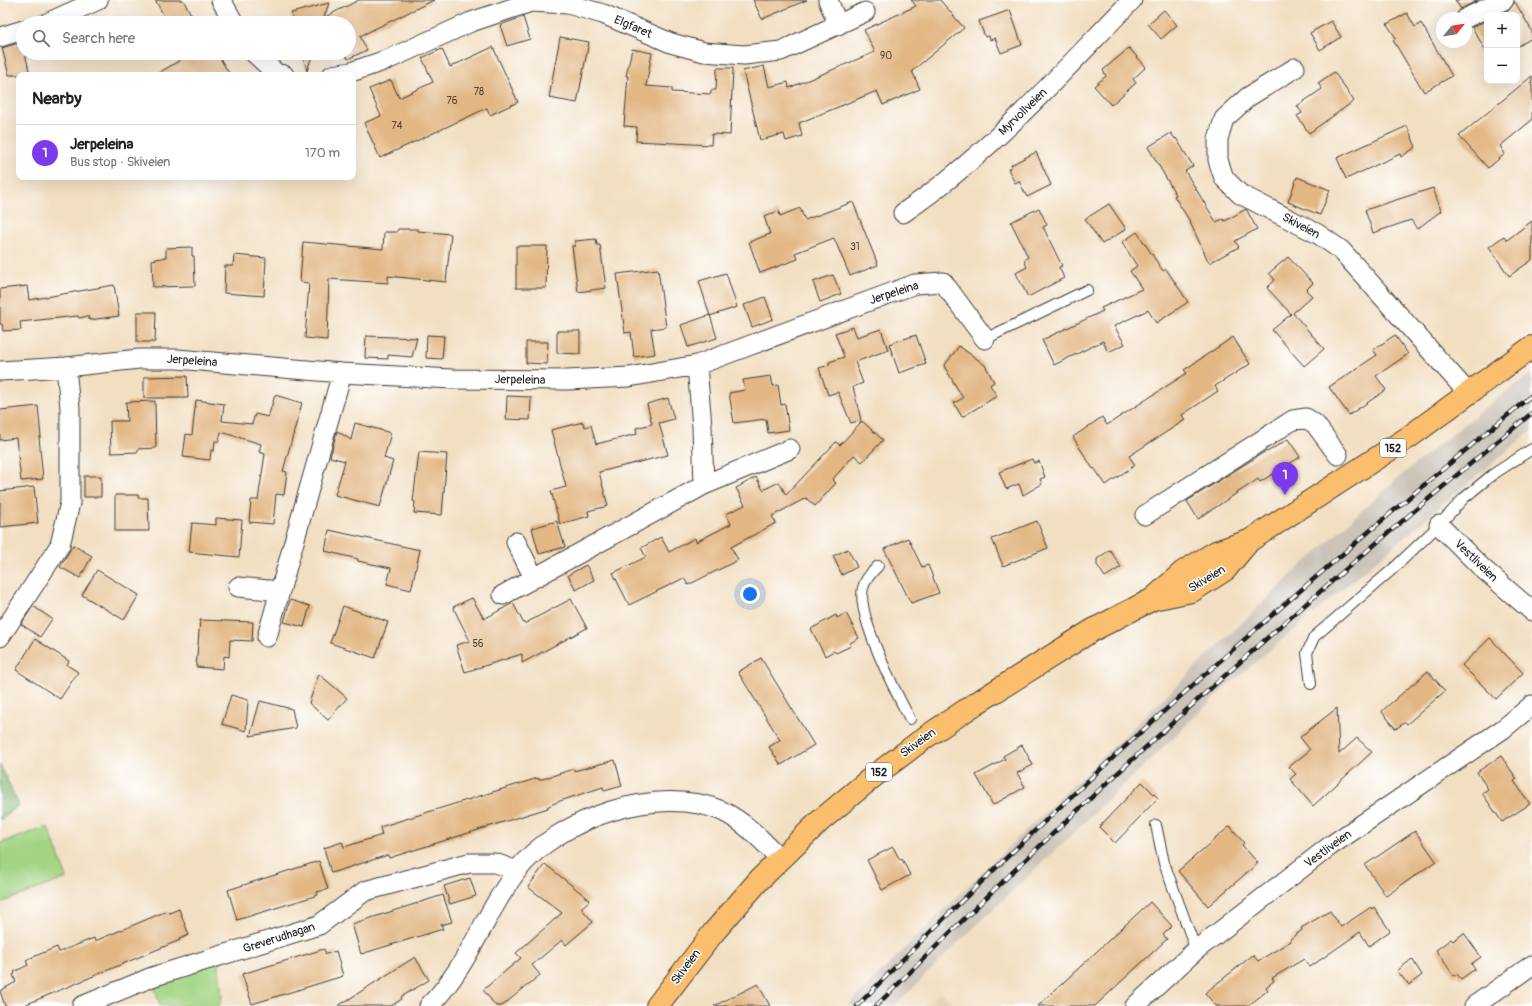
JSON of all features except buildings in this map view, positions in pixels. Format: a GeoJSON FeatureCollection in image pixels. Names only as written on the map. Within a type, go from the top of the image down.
{"type":"FeatureCollection","features":[{"type":"Feature","properties":{"kind":"main road","name":"Skiveien"},"geometry":{"type":"LineString","coordinates":[[657,1006],[728,914],[780,859],[844,800],[923,739],[981,700],[1093,630],[1154,599],[1192,591],[1226,570],[1249,541],[1409,437],[1532,347]]}},
{"type":"Feature","properties":{"kind":"street"},"geometry":{"type":"LineString","coordinates":[[63,16],[98,0]]}},
{"type":"Feature","properties":{"kind":"street"},"geometry":{"type":"LineString","coordinates":[[221,0],[230,16]]}},
{"type":"Feature","properties":{"kind":"street"},"geometry":{"type":"LineString","coordinates":[[828,0],[838,25]]}},
{"type":"Feature","properties":{"kind":"street","name":"Myrvollveien"},"geometry":{"type":"LineString","coordinates":[[903,213],[939,189],[974,160],[1080,57],[1132,0]]}},
{"type":"Feature","properties":{"kind":"street"},"geometry":{"type":"LineString","coordinates":[[1472,15],[1504,0]]}},
{"type":"Feature","properties":{"kind":"street","name":"Elgfaret"},"geometry":{"type":"LineString","coordinates":[[351,72],[389,59],[471,22],[531,2],[568,4],[603,14],[671,43],[704,52],[744,55],[781,52],[865,12]]}},
{"type":"Feature","properties":{"kind":"street"},"geometry":{"type":"LineString","coordinates":[[0,37],[16,32]]}},
{"type":"Feature","properties":{"kind":"street"},"geometry":{"type":"LineString","coordinates":[[262,60],[275,72]]}},
{"type":"Feature","properties":{"kind":"street","name":"Skiveien"},"geometry":{"type":"LineString","coordinates":[[1295,68],[1248,97],[1224,119],[1218,139],[1218,160],[1224,178],[1240,194],[1318,234],[1341,250],[1469,394]]}},
{"type":"Feature","properties":{"kind":"street","name":"Jerpeleina"},"geometry":{"type":"LineString","coordinates":[[0,371],[66,367],[139,358],[177,359],[342,373],[452,379],[567,380],[629,377],[697,365],[915,284],[943,282],[985,339]]}},
{"type":"Feature","properties":{"kind":"street"},"geometry":{"type":"LineString","coordinates":[[697,365],[702,427],[704,484]]}},
{"type":"Feature","properties":{"kind":"street"},"geometry":{"type":"LineString","coordinates":[[0,637],[7,611],[60,545],[70,503],[70,408],[66,367]]}},
{"type":"Feature","properties":{"kind":"street"},"geometry":{"type":"LineString","coordinates":[[267,637],[279,591],[326,435],[342,373]]}},
{"type":"Feature","properties":{"kind":"street"},"geometry":{"type":"LineString","coordinates":[[1145,515],[1293,420],[1306,418],[1315,424],[1338,455]]}},
{"type":"Feature","properties":{"kind":"street"},"geometry":{"type":"LineString","coordinates":[[503,595],[704,484],[790,450]]}},
{"type":"Feature","properties":{"kind":"street","name":"Vestliveien"},"geometry":{"type":"LineString","coordinates":[[1439,525],[1482,568],[1532,611]]}},
{"type":"Feature","properties":{"kind":"street"},"geometry":{"type":"LineString","coordinates":[[516,542],[534,578]]}},
{"type":"Feature","properties":{"kind":"street"},"geometry":{"type":"LineString","coordinates":[[238,587],[279,591]]}},
{"type":"Feature","properties":{"kind":"street","name":"Vestliveien"},"geometry":{"type":"LineString","coordinates":[[1135,1006],[1196,950],[1330,846],[1503,729],[1532,705]]}},
{"type":"Feature","properties":{"kind":"street"},"geometry":{"type":"LineString","coordinates":[[429,1006],[444,991],[462,965],[497,902],[517,871],[545,844],[566,829],[591,817],[634,806],[658,802],[689,804],[722,811],[748,828],[780,859]]}},
{"type":"Feature","properties":{"kind":"street","name":"Greverudhagan"},"geometry":{"type":"LineString","coordinates":[[82,1006],[152,977],[319,925],[365,891],[469,862],[495,863],[517,871]]}},
{"type":"Feature","properties":{"kind":"street"},"geometry":{"type":"LineString","coordinates":[[1474,1006],[1532,965]]}},
{"type":"Feature","properties":{"kind":"lane","name":"Jerpeleina"},"geometry":{"type":"LineString","coordinates":[[985,339],[1087,290]]}},
{"type":"Feature","properties":{"kind":"lane"},"geometry":{"type":"LineString","coordinates":[[1311,684],[1307,653],[1314,637],[1394,568],[1439,525],[1464,498],[1492,475],[1532,449]]}},
{"type":"Feature","properties":{"kind":"lane"},"geometry":{"type":"LineString","coordinates":[[878,566],[868,577],[863,587],[863,608],[882,660],[910,719]]}},
{"type":"Feature","properties":{"kind":"lane"},"geometry":{"type":"LineString","coordinates":[[1156,825],[1164,863],[1196,950]]}},
{"type":"Feature","properties":{"kind":"shaded area"},"geometry":{"type":"Polygon","coordinates":[[[1532,373],[1532,430],[1227,686],[957,944],[895,1006],[848,1006],[936,917],[1300,567],[1393,482],[1481,411],[1532,373]]]}},
{"type":"Feature","properties":{"kind":"shaded area"},"geometry":{"type":"Polygon","coordinates":[[[941,992],[955,1006],[926,1006],[941,992]]]}},
{"type":"Feature","properties":{"kind":"green space"},"geometry":{"type":"Polygon","coordinates":[[[0,765],[19,805],[0,820],[0,765]]]}},
{"type":"Feature","properties":{"kind":"green space"},"geometry":{"type":"Polygon","coordinates":[[[48,827],[67,878],[0,903],[0,843],[48,827]]]}},
{"type":"Feature","properties":{"kind":"green space"},"geometry":{"type":"Polygon","coordinates":[[[218,957],[222,997],[219,1006],[160,1006],[152,977],[218,957]]]}},
{"type":"Feature","properties":{"kind":"railway"},"geometry":{"type":"LineString","coordinates":[[857,1006],[937,925],[1019,846],[1186,691],[1358,541],[1532,395]]}},
{"type":"Feature","properties":{"kind":"railway"},"geometry":{"type":"LineString","coordinates":[[876,1006],[1034,851],[1196,701],[1362,555],[1532,413]]}},
{"type":"Feature","properties":{"kind":"place","name":"Jerpeleina"},"geometry":{"type":"Point","coordinates":[1285,495]}}]}
